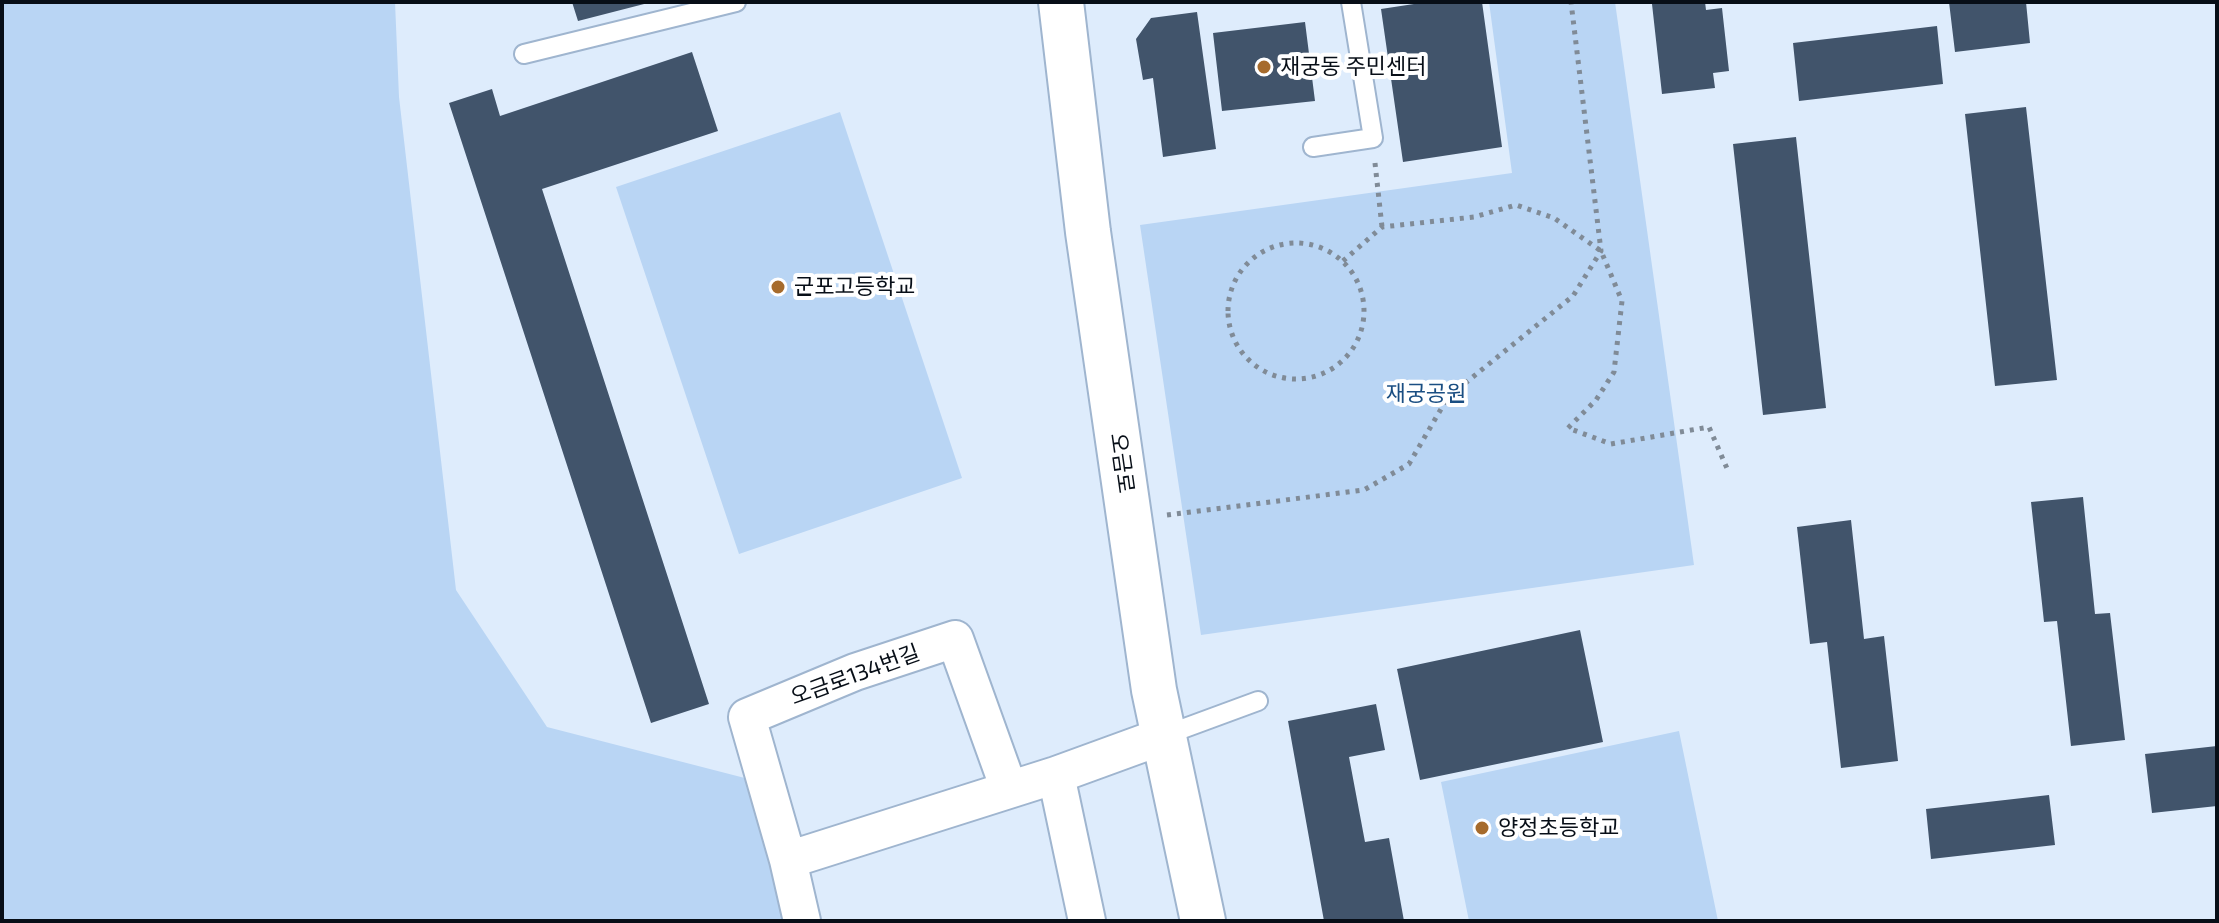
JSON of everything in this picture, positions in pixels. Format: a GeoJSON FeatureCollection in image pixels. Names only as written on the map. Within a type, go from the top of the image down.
{"type":"FeatureCollection","features":[{"type":"Feature","properties":{"kind":"street","name":"오금로"},"geometry":{"type":"LineString","coordinates":[[1061,2],[1088,232],[1163,736],[1203,921]]}},
{"type":"Feature","properties":{"kind":"street","name":"오금로134번길"},"geometry":{"type":"LineString","coordinates":[[802,921],[747,717],[855,672],[955,639],[1009,789]]}},
{"type":"Feature","properties":{"kind":"street"},"geometry":{"type":"LineString","coordinates":[[788,860],[1056,775],[1163,736]]}},
{"type":"Feature","properties":{"kind":"street"},"geometry":{"type":"LineString","coordinates":[[1056,775],[1087,921]]}},
{"type":"Feature","properties":{"kind":"lane"},"geometry":{"type":"LineString","coordinates":[[524,54],[736,2]]}},
{"type":"Feature","properties":{"kind":"lane"},"geometry":{"type":"LineString","coordinates":[[1313,147],[1373,138],[1351,2]]}},
{"type":"Feature","properties":{"kind":"lane"},"geometry":{"type":"LineString","coordinates":[[1163,736],[1258,701]]}},
{"type":"Feature","properties":{"kind":"path"},"geometry":{"type":"LineString","coordinates":[[1571,2],[1601,251],[1622,301],[1614,372],[1596,400],[1568,428],[1611,444],[1709,427],[1729,473]]}},
{"type":"Feature","properties":{"kind":"path"},"geometry":{"type":"LineString","coordinates":[[1373,138],[1382,227]]}},
{"type":"Feature","properties":{"kind":"path"},"geometry":{"type":"LineString","coordinates":[[1343,261],[1382,227],[1474,217],[1516,205],[1554,218],[1601,251]]}},
{"type":"Feature","properties":{"kind":"path"},"geometry":{"type":"LineString","coordinates":[[1301,242],[1324,248],[1343,261],[1356,279],[1363,310],[1356,342],[1343,359],[1325,372],[1304,379],[1283,378],[1262,370],[1245,357],[1233,337],[1227,314],[1230,292],[1240,270],[1257,255],[1278,244],[1301,242]]}},
{"type":"Feature","properties":{"kind":"path"},"geometry":{"type":"LineString","coordinates":[[1130,519],[1364,490],[1409,464],[1448,397],[1573,296],[1601,251]]}},
{"type":"Feature","properties":{"kind":"green space"},"geometry":{"type":"Polygon","coordinates":[[[2,2],[395,2],[399,97],[456,590],[547,727],[768,784],[792,921],[2,921],[2,2]]]}},
{"type":"Feature","properties":{"kind":"green space","name":"재궁공원"},"geometry":{"type":"Polygon","coordinates":[[[1489,2],[1615,2],[1694,565],[1201,635],[1140,225],[1512,173],[1489,2]]]}},
{"type":"Feature","properties":{"kind":"green space"},"geometry":{"type":"Polygon","coordinates":[[[840,112],[962,478],[739,554],[616,187],[840,112]]]}},
{"type":"Feature","properties":{"kind":"green space"},"geometry":{"type":"Polygon","coordinates":[[[1679,731],[1718,921],[1469,921],[1441,782],[1679,731]]]}},
{"type":"Feature","properties":{"kind":"building"},"geometry":{"type":"Polygon","coordinates":[[[572,2],[648,2],[648,3],[578,21],[572,2]]]}},
{"type":"Feature","properties":{"kind":"building"},"geometry":{"type":"Polygon","coordinates":[[[1427,2],[1482,2],[1502,147],[1403,162],[1381,9],[1427,2]]]}},
{"type":"Feature","properties":{"kind":"building"},"geometry":{"type":"Polygon","coordinates":[[[1705,2],[1706,10],[1722,8],[1729,71],[1713,73],[1715,88],[1662,94],[1652,4],[1705,2]]]}},
{"type":"Feature","properties":{"kind":"building"},"geometry":{"type":"Polygon","coordinates":[[[1949,2],[2026,2],[2030,43],[1955,52],[1949,2]]]}},
{"type":"Feature","properties":{"kind":"building"},"geometry":{"type":"Polygon","coordinates":[[[1197,12],[1216,149],[1163,157],[1153,78],[1143,80],[1136,39],[1151,18],[1197,12]]]}},
{"type":"Feature","properties":{"kind":"building","name":"재궁동 주민센터"},"geometry":{"type":"Polygon","coordinates":[[[1305,22],[1315,101],[1222,111],[1213,33],[1305,22]]]}},
{"type":"Feature","properties":{"kind":"building"},"geometry":{"type":"Polygon","coordinates":[[[1937,26],[1943,84],[1799,101],[1793,43],[1937,26]]]}},
{"type":"Feature","properties":{"kind":"building"},"geometry":{"type":"Polygon","coordinates":[[[692,52],[718,131],[542,189],[709,704],[651,723],[449,103],[492,89],[500,116],[692,52]]]}},
{"type":"Feature","properties":{"kind":"building"},"geometry":{"type":"Polygon","coordinates":[[[2026,107],[2057,380],[1995,386],[1965,114],[2026,107]]]}},
{"type":"Feature","properties":{"kind":"building"},"geometry":{"type":"Polygon","coordinates":[[[1796,137],[1826,408],[1763,415],[1733,144],[1796,137]]]}},
{"type":"Feature","properties":{"kind":"building"},"geometry":{"type":"Polygon","coordinates":[[[2083,497],[2095,614],[2110,613],[2125,740],[2071,746],[2057,621],[2044,622],[2031,502],[2083,497]]]}},
{"type":"Feature","properties":{"kind":"building"},"geometry":{"type":"Polygon","coordinates":[[[1851,520],[1864,639],[1884,636],[1898,761],[1841,768],[1827,642],[1810,644],[1797,527],[1851,520]]]}},
{"type":"Feature","properties":{"kind":"building"},"geometry":{"type":"Polygon","coordinates":[[[1580,630],[1603,742],[1420,780],[1397,669],[1580,630]]]}},
{"type":"Feature","properties":{"kind":"building"},"geometry":{"type":"Polygon","coordinates":[[[1376,704],[1385,750],[1349,757],[1365,842],[1389,838],[1404,921],[1324,921],[1288,721],[1376,704]]]}},
{"type":"Feature","properties":{"kind":"building"},"geometry":{"type":"Polygon","coordinates":[[[2217,746],[2217,806],[2152,813],[2145,754],[2217,746]]]}},
{"type":"Feature","properties":{"kind":"building"},"geometry":{"type":"Polygon","coordinates":[[[2049,795],[2055,845],[1931,859],[1926,809],[2049,795]]]}},
{"type":"Feature","properties":{"kind":"place","name":"재궁동 주민센터"},"geometry":{"type":"Point","coordinates":[1264,67]}},
{"type":"Feature","properties":{"kind":"place","name":"군포고등학교"},"geometry":{"type":"Point","coordinates":[778,287]}},
{"type":"Feature","properties":{"kind":"place","name":"양정초등학교"},"geometry":{"type":"Point","coordinates":[1482,828]}}]}
